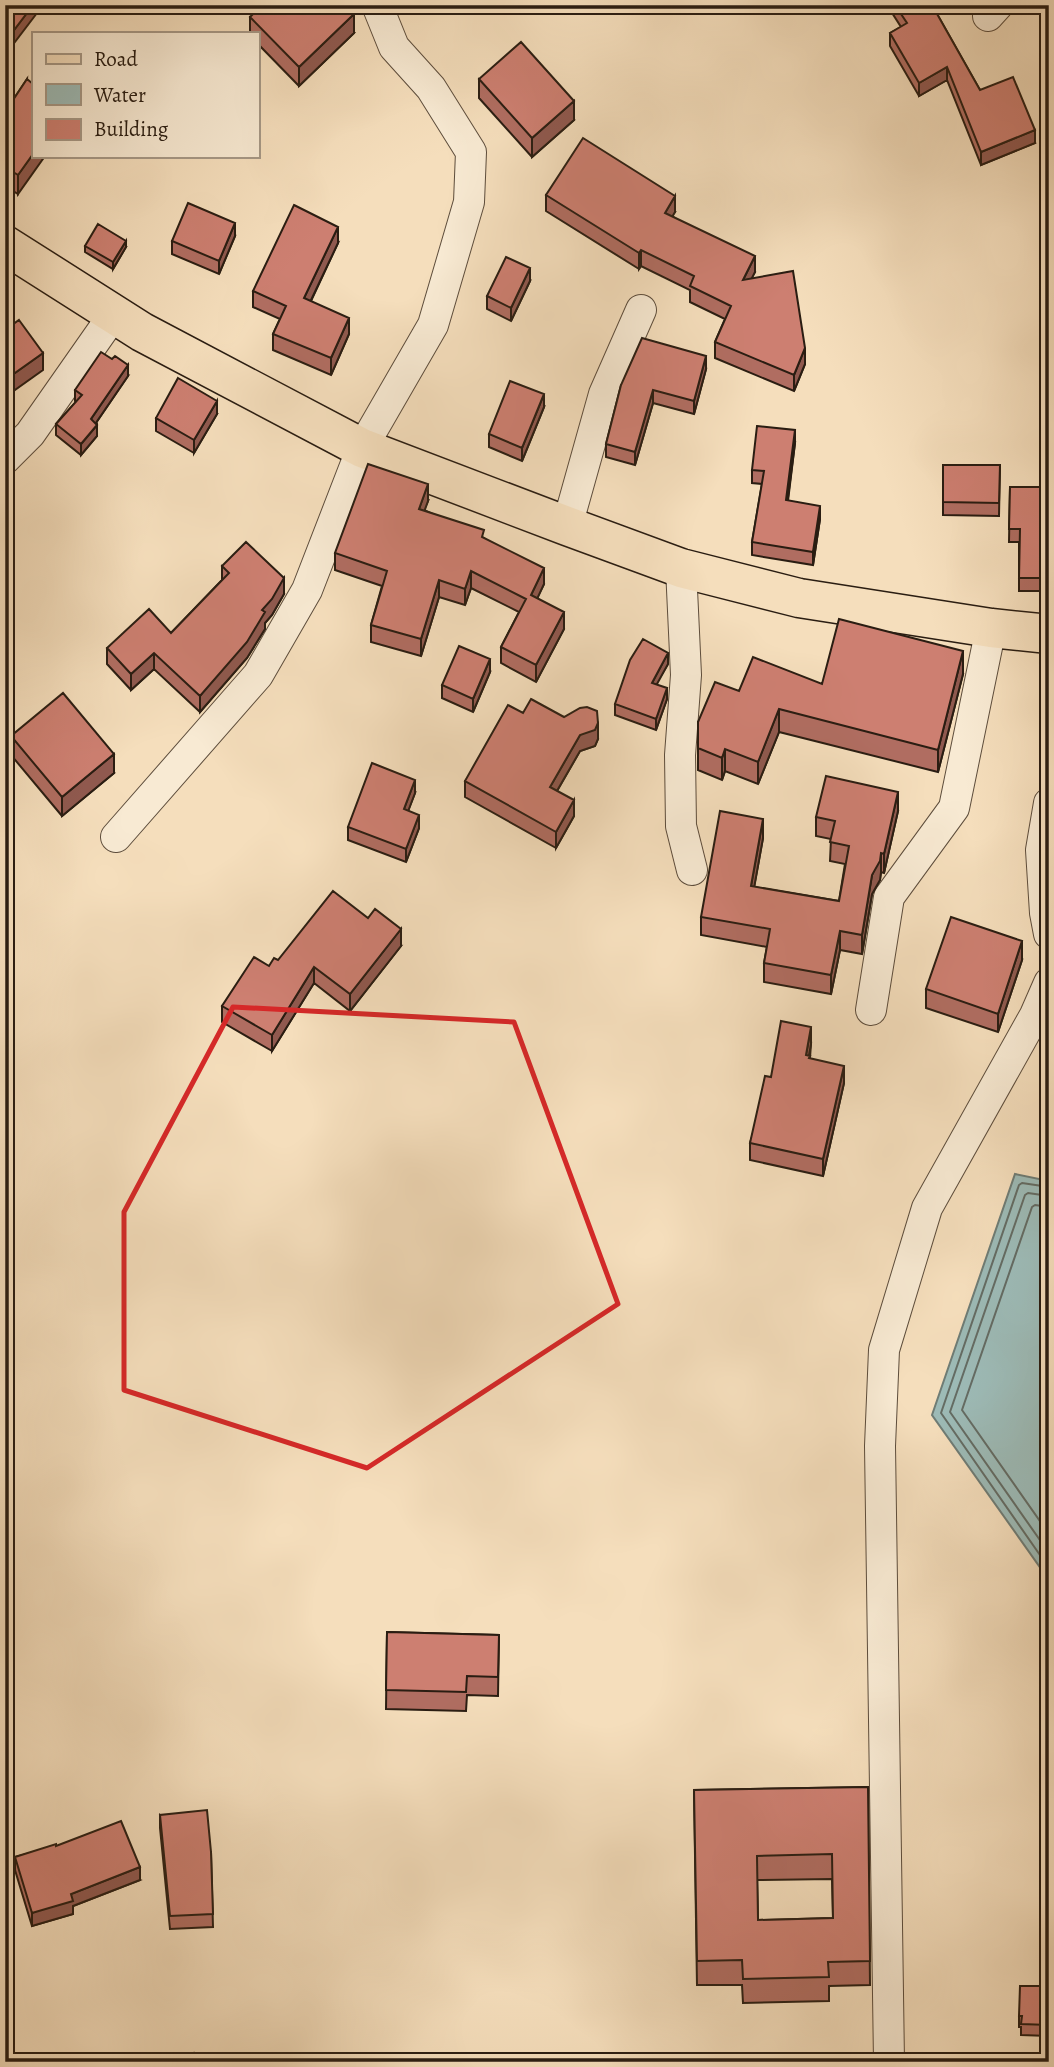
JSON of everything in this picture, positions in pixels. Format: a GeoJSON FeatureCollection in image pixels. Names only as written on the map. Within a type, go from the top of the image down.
{"type":"FeatureCollection","features":[{"type":"Feature","properties":{"kind":"main road"},"geometry":{"type":"LineString","coordinates":[[5,245],[142,332],[362,448],[567,526],[681,568],[799,598],[991,628],[1049,634]]}},
{"type":"Feature","properties":{"kind":"street"},"geometry":{"type":"LineString","coordinates":[[116,837],[258,675],[307,590],[362,448],[433,325],[468,202],[471,152],[430,88],[394,47],[377,5]]}},
{"type":"Feature","properties":{"kind":"street"},"geometry":{"type":"LineString","coordinates":[[567,526],[604,394],[641,310]]}},
{"type":"Feature","properties":{"kind":"street"},"geometry":{"type":"LineString","coordinates":[[5,459],[30,434],[114,314]]}},
{"type":"Feature","properties":{"kind":"street"},"geometry":{"type":"LineString","coordinates":[[681,568],[686,675],[680,755],[681,826],[692,870]]}},
{"type":"Feature","properties":{"kind":"street"},"geometry":{"type":"LineString","coordinates":[[871,1010],[889,897],[954,808],[991,628]]}},
{"type":"Feature","properties":{"kind":"street"},"geometry":{"type":"LineString","coordinates":[[1049,803],[1041,850],[1049,934]]}},
{"type":"Feature","properties":{"kind":"street"},"geometry":{"type":"LineString","coordinates":[[889,2062],[880,1446],[884,1350],[927,1208],[1035,1015],[1049,984]]}},
{"type":"Feature","properties":{"kind":"highlighted area"},"geometry":{"type":"Polygon","coordinates":[[[233,1007],[514,1022],[618,1304],[367,1468],[124,1390],[124,1212],[233,1007]]]}},
{"type":"Feature","properties":{"kind":"water"},"geometry":{"type":"Polygon","coordinates":[[[1015,1174],[1049,1181],[1049,1580],[932,1415],[1015,1174]]]}},
{"type":"Feature","properties":{"kind":"building"},"geometry":{"type":"Polygon","coordinates":[[[5,5],[33,5],[5,42],[5,5]]]}},
{"type":"Feature","properties":{"kind":"building"},"geometry":{"type":"Polygon","coordinates":[[[262,5],[345,5],[354,14],[299,67],[250,17],[262,5]]]}},
{"type":"Feature","properties":{"kind":"building"},"geometry":{"type":"Polygon","coordinates":[[[895,5],[932,5],[980,90],[1013,77],[1035,130],[981,152],[947,67],[919,83],[890,33],[907,23],[895,5]]]}},
{"type":"Feature","properties":{"kind":"building"},"geometry":{"type":"Polygon","coordinates":[[[521,42],[574,101],[532,138],[479,79],[521,42]]]}},
{"type":"Feature","properties":{"kind":"building"},"geometry":{"type":"Polygon","coordinates":[[[27,79],[32,83],[32,155],[18,175],[5,167],[5,103],[9,106],[27,79]]]}},
{"type":"Feature","properties":{"kind":"building"},"geometry":{"type":"Polygon","coordinates":[[[583,138],[675,196],[665,213],[755,256],[743,280],[793,271],[805,348],[794,375],[715,342],[731,306],[690,286],[694,276],[641,250],[639,253],[546,195],[583,138]]]}},
{"type":"Feature","properties":{"kind":"building"},"geometry":{"type":"Polygon","coordinates":[[[188,203],[235,223],[219,261],[172,241],[188,203]]]}},
{"type":"Feature","properties":{"kind":"building"},"geometry":{"type":"Polygon","coordinates":[[[294,205],[338,227],[304,298],[349,318],[331,358],[273,334],[286,306],[253,291],[294,205]]]}},
{"type":"Feature","properties":{"kind":"building"},"geometry":{"type":"Polygon","coordinates":[[[98,224],[126,241],[113,262],[85,246],[98,224]]]}},
{"type":"Feature","properties":{"kind":"building"},"geometry":{"type":"Polygon","coordinates":[[[506,257],[530,268],[511,308],[487,296],[506,257]]]}},
{"type":"Feature","properties":{"kind":"building"},"geometry":{"type":"Polygon","coordinates":[[[19,320],[43,353],[5,380],[5,330],[19,320]]]}},
{"type":"Feature","properties":{"kind":"building"},"geometry":{"type":"Polygon","coordinates":[[[642,338],[706,356],[694,401],[653,390],[635,452],[606,444],[621,385],[642,338]]]}},
{"type":"Feature","properties":{"kind":"building"},"geometry":{"type":"Polygon","coordinates":[[[101,352],[112,359],[115,356],[128,365],[91,419],[97,425],[81,444],[56,424],[82,395],[75,390],[101,352]]]}},
{"type":"Feature","properties":{"kind":"building"},"geometry":{"type":"Polygon","coordinates":[[[178,378],[217,401],[194,440],[156,418],[178,378]]]}},
{"type":"Feature","properties":{"kind":"building"},"geometry":{"type":"Polygon","coordinates":[[[510,381],[544,394],[522,448],[489,434],[510,381]]]}},
{"type":"Feature","properties":{"kind":"building"},"geometry":{"type":"Polygon","coordinates":[[[757,426],[795,430],[786,500],[820,506],[813,552],[752,542],[764,471],[752,470],[757,426]]]}},
{"type":"Feature","properties":{"kind":"building"},"geometry":{"type":"Polygon","coordinates":[[[368,464],[428,484],[419,509],[484,530],[482,537],[544,568],[531,595],[564,612],[536,665],[501,647],[526,599],[471,571],[465,589],[439,580],[421,639],[371,625],[387,571],[335,553],[368,464]]]}},
{"type":"Feature","properties":{"kind":"building"},"geometry":{"type":"Polygon","coordinates":[[[943,465],[1000,465],[999,503],[943,502],[943,465]]]}},
{"type":"Feature","properties":{"kind":"building"},"geometry":{"type":"Polygon","coordinates":[[[1010,487],[1049,487],[1049,578],[1019,578],[1020,529],[1009,529],[1010,487]]]}},
{"type":"Feature","properties":{"kind":"building"},"geometry":{"type":"Polygon","coordinates":[[[246,542],[284,578],[262,610],[265,612],[247,642],[200,696],[154,653],[131,674],[107,648],[149,609],[171,633],[229,573],[222,566],[246,542]]]}},
{"type":"Feature","properties":{"kind":"building"},"geometry":{"type":"Polygon","coordinates":[[[839,619],[963,651],[938,750],[779,709],[758,762],[725,749],[722,758],[698,748],[698,722],[715,682],[739,691],[753,657],[822,684],[839,619]]]}},
{"type":"Feature","properties":{"kind":"building"},"geometry":{"type":"Polygon","coordinates":[[[643,639],[668,653],[652,683],[667,688],[656,719],[615,704],[630,660],[643,639]]]}},
{"type":"Feature","properties":{"kind":"building"},"geometry":{"type":"Polygon","coordinates":[[[459,646],[490,659],[473,699],[442,685],[459,646]]]}},
{"type":"Feature","properties":{"kind":"building"},"geometry":{"type":"Polygon","coordinates":[[[63,693],[114,754],[62,797],[11,736],[63,693]]]}},
{"type":"Feature","properties":{"kind":"building"},"geometry":{"type":"Polygon","coordinates":[[[531,699],[564,717],[580,708],[587,707],[597,711],[598,723],[595,730],[580,735],[550,787],[574,800],[556,832],[465,781],[508,705],[523,713],[531,699]]]}},
{"type":"Feature","properties":{"kind":"building"},"geometry":{"type":"Polygon","coordinates":[[[372,763],[415,780],[404,809],[419,815],[406,849],[348,827],[372,763]]]}},
{"type":"Feature","properties":{"kind":"building"},"geometry":{"type":"Polygon","coordinates":[[[826,776],[898,792],[884,854],[881,853],[880,861],[872,875],[862,935],[840,931],[831,975],[764,963],[770,929],[701,917],[720,811],[763,819],[751,886],[839,901],[849,846],[830,842],[835,821],[816,817],[826,776]]]}},
{"type":"Feature","properties":{"kind":"building"},"geometry":{"type":"Polygon","coordinates":[[[333,891],[368,918],[375,909],[401,929],[350,994],[314,967],[272,1035],[222,1006],[254,957],[269,966],[274,958],[278,960],[333,891]]]}},
{"type":"Feature","properties":{"kind":"building"},"geometry":{"type":"Polygon","coordinates":[[[951,917],[1022,941],[998,1014],[926,989],[951,917]]]}},
{"type":"Feature","properties":{"kind":"building"},"geometry":{"type":"Polygon","coordinates":[[[781,1021],[811,1027],[806,1055],[810,1056],[809,1058],[844,1066],[823,1159],[750,1143],[765,1076],[771,1077],[781,1021]]]}},
{"type":"Feature","properties":{"kind":"building"},"geometry":{"type":"Polygon","coordinates":[[[387,1632],[499,1635],[498,1677],[467,1676],[466,1692],[386,1690],[387,1632]]]}},
{"type":"Feature","properties":{"kind":"building"},"geometry":{"type":"Polygon","coordinates":[[[868,1787],[870,1961],[828,1962],[829,1977],[743,1979],[742,1960],[697,1961],[694,1790],[868,1787]],[[832,1854],[757,1856],[758,1920],[833,1918],[832,1854]]]}},
{"type":"Feature","properties":{"kind":"building"},"geometry":{"type":"Polygon","coordinates":[[[207,1810],[213,1914],[170,1916],[160,1815],[207,1810]]]}},
{"type":"Feature","properties":{"kind":"building"},"geometry":{"type":"Polygon","coordinates":[[[121,1821],[140,1867],[71,1894],[73,1901],[32,1913],[15,1857],[56,1846],[121,1821]]]}},
{"type":"Feature","properties":{"kind":"building"},"geometry":{"type":"Polygon","coordinates":[[[1020,1986],[1049,1986],[1049,2025],[1021,2024],[1020,1986]]]}},
{"type":"Feature","properties":{"kind":"building"},"geometry":{"type":"Polygon","coordinates":[[[194,2053],[202,2062],[183,2062],[194,2053]]]}}]}
